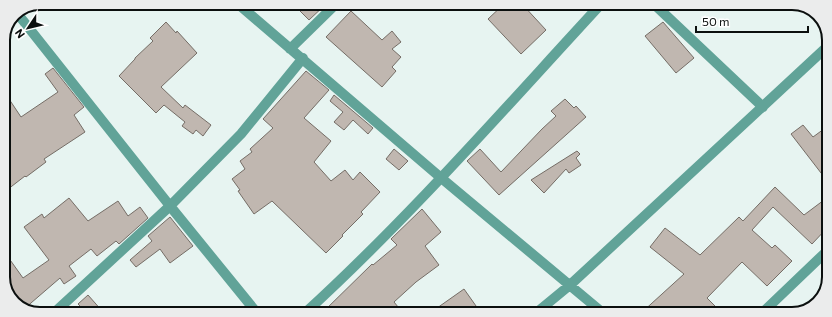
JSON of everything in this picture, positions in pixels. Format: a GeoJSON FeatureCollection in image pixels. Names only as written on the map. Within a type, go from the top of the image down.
{"type":"FeatureCollection","features":[{"type":"Feature","properties":{"kind":"street"},"geometry":{"type":"LineString","coordinates":[[245,10],[595,307]]}},
{"type":"Feature","properties":{"kind":"street"},"geometry":{"type":"LineString","coordinates":[[290,49],[330,10]]}},
{"type":"Feature","properties":{"kind":"street"},"geometry":{"type":"LineString","coordinates":[[312,307],[344,278],[595,10]]}},
{"type":"Feature","properties":{"kind":"street"},"geometry":{"type":"LineString","coordinates":[[660,10],[764,106]]}},
{"type":"Feature","properties":{"kind":"street"},"geometry":{"type":"LineString","coordinates":[[22,16],[170,206],[252,307]]}},
{"type":"Feature","properties":{"kind":"street"},"geometry":{"type":"LineString","coordinates":[[544,307],[570,286],[822,52]]}},
{"type":"Feature","properties":{"kind":"street"},"geometry":{"type":"LineString","coordinates":[[60,307],[170,206],[241,134],[303,58]]}},
{"type":"Feature","properties":{"kind":"street"},"geometry":{"type":"LineString","coordinates":[[768,307],[822,256]]}},
{"type":"Feature","properties":{"kind":"building"},"geometry":{"type":"Polygon","coordinates":[[[299,10],[320,10],[309,20],[299,10]]]}},
{"type":"Feature","properties":{"kind":"building"},"geometry":{"type":"Polygon","coordinates":[[[498,10],[528,10],[546,30],[521,54],[488,19],[498,10]]]}},
{"type":"Feature","properties":{"kind":"building"},"geometry":{"type":"Polygon","coordinates":[[[351,11],[382,40],[392,31],[401,42],[392,49],[401,57],[392,67],[396,71],[382,87],[326,37],[351,11]]]}},
{"type":"Feature","properties":{"kind":"building"},"geometry":{"type":"Polygon","coordinates":[[[166,22],[176,33],[177,31],[197,53],[161,87],[183,108],[185,105],[211,125],[203,136],[196,130],[193,134],[182,126],[185,122],[164,105],[156,113],[119,76],[153,41],[150,38],[166,22]]]}},
{"type":"Feature","properties":{"kind":"building"},"geometry":{"type":"Polygon","coordinates":[[[663,22],[694,58],[676,73],[645,36],[663,22]]]}},
{"type":"Feature","properties":{"kind":"building"},"geometry":{"type":"Polygon","coordinates":[[[53,68],[84,107],[74,115],[85,132],[44,159],[46,162],[10,188],[10,100],[21,117],[58,92],[45,74],[53,68]]]}},
{"type":"Feature","properties":{"kind":"building"},"geometry":{"type":"Polygon","coordinates":[[[306,71],[329,90],[304,118],[331,141],[314,162],[331,181],[345,170],[353,180],[360,172],[380,192],[361,212],[363,214],[326,253],[272,201],[254,214],[238,191],[240,190],[232,179],[245,169],[240,161],[252,152],[250,149],[273,128],[263,119],[306,71]]]}},
{"type":"Feature","properties":{"kind":"building"},"geometry":{"type":"Polygon","coordinates":[[[334,95],[373,128],[368,134],[353,120],[344,130],[334,122],[343,112],[330,101],[334,95]]]}},
{"type":"Feature","properties":{"kind":"building"},"geometry":{"type":"Polygon","coordinates":[[[565,99],[574,108],[576,106],[586,117],[499,195],[467,161],[480,149],[501,172],[556,116],[551,111],[565,99]]]}},
{"type":"Feature","properties":{"kind":"building"},"geometry":{"type":"Polygon","coordinates":[[[803,125],[813,137],[822,130],[822,174],[791,134],[803,125]]]}},
{"type":"Feature","properties":{"kind":"building"},"geometry":{"type":"Polygon","coordinates":[[[394,149],[408,161],[399,170],[386,159],[394,149]]]}},
{"type":"Feature","properties":{"kind":"building"},"geometry":{"type":"Polygon","coordinates":[[[577,151],[580,154],[576,158],[581,165],[569,173],[566,169],[544,193],[531,180],[577,151]]]}},
{"type":"Feature","properties":{"kind":"building"},"geometry":{"type":"Polygon","coordinates":[[[775,187],[804,215],[822,202],[822,233],[812,244],[773,207],[752,230],[772,248],[775,245],[792,261],[767,286],[742,262],[707,298],[716,307],[648,307],[684,274],[650,247],[665,228],[700,255],[739,217],[743,221],[775,187]]]}},
{"type":"Feature","properties":{"kind":"building"},"geometry":{"type":"Polygon","coordinates":[[[69,198],[88,221],[118,201],[128,216],[140,207],[148,218],[119,244],[116,241],[97,256],[91,249],[69,266],[76,276],[64,284],[60,278],[29,305],[22,301],[12,289],[10,279],[10,260],[23,278],[49,260],[24,227],[42,214],[44,218],[69,198]]]}},
{"type":"Feature","properties":{"kind":"building"},"geometry":{"type":"Polygon","coordinates":[[[422,209],[441,232],[425,246],[439,265],[416,282],[394,302],[398,307],[328,307],[372,264],[373,265],[397,245],[391,239],[422,209]]]}},
{"type":"Feature","properties":{"kind":"building"},"geometry":{"type":"Polygon","coordinates":[[[170,217],[193,246],[170,263],[160,249],[136,267],[130,260],[152,241],[148,236],[170,217]]]}},
{"type":"Feature","properties":{"kind":"building"},"geometry":{"type":"Polygon","coordinates":[[[464,289],[477,307],[438,307],[464,289]]]}},
{"type":"Feature","properties":{"kind":"building"},"geometry":{"type":"Polygon","coordinates":[[[88,295],[99,307],[81,307],[78,304],[88,295]]]}}]}
